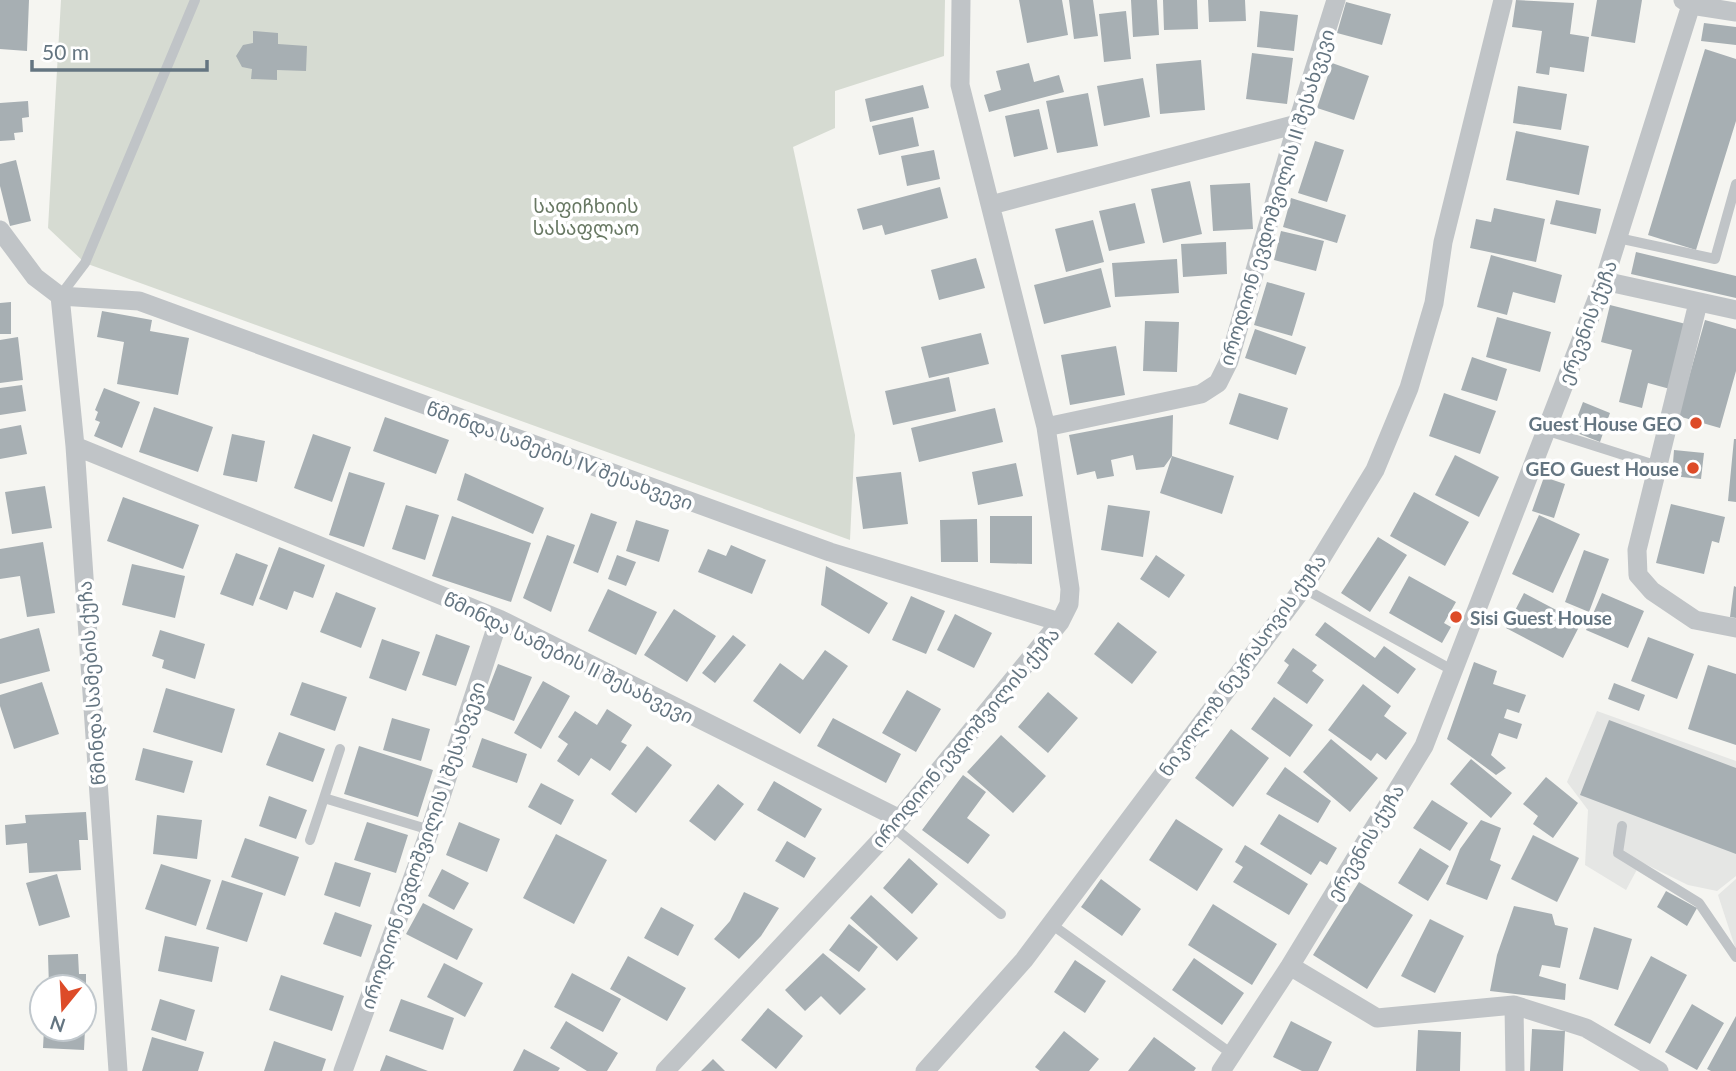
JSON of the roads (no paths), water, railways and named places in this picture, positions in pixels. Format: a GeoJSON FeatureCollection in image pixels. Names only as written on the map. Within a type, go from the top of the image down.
{"type":"FeatureCollection","features":[{"type":"Feature","properties":{"kind":"street","name":"იროდიონ ევდოშვილის ქუჩა"},"geometry":{"type":"LineString","coordinates":[[664,1071],[896,823],[1060,622],[1069,604],[1070,589],[1045,427],[960,85],[961,0]]}},
{"type":"Feature","properties":{"kind":"street","name":"იროდიონ ევდოშვილის II შესახვევი"},"geometry":{"type":"LineString","coordinates":[[1045,427],[1201,394],[1218,383],[1229,361],[1297,124],[1336,0]]}},
{"type":"Feature","properties":{"kind":"street","name":"ნიკოლოზ ნეკრასოვის ქუჩა"},"geometry":{"type":"LineString","coordinates":[[925,1071],[1024,960],[1303,588],[1375,470],[1409,388],[1434,303],[1443,242],[1503,0]]}},
{"type":"Feature","properties":{"kind":"street"},"geometry":{"type":"LineString","coordinates":[[1687,2],[1736,12]]}},
{"type":"Feature","properties":{"kind":"street","name":"ერევნის ქუჩა"},"geometry":{"type":"LineString","coordinates":[[1220,1071],[1290,965],[1424,746],[1604,281],[1687,2]]}},
{"type":"Feature","properties":{"kind":"street"},"geometry":{"type":"LineString","coordinates":[[991,205],[1297,124]]}},
{"type":"Feature","properties":{"kind":"street"},"geometry":{"type":"LineString","coordinates":[[0,230],[35,277],[60,296]]}},
{"type":"Feature","properties":{"kind":"street"},"geometry":{"type":"LineString","coordinates":[[1604,281],[1736,310]]}},
{"type":"Feature","properties":{"kind":"street","name":"წმინდა სამების ქუჩა"},"geometry":{"type":"LineString","coordinates":[[60,296],[75,446],[118,1071]]}},
{"type":"Feature","properties":{"kind":"street","name":"წმინდა სამების IV შესახვევი"},"geometry":{"type":"LineString","coordinates":[[60,296],[139,302],[830,552],[1060,622]]}},
{"type":"Feature","properties":{"kind":"street"},"geometry":{"type":"LineString","coordinates":[[1698,303],[1637,550],[1638,575],[1652,591],[1695,620],[1736,628]]}},
{"type":"Feature","properties":{"kind":"street","name":"წმინდა სამების II შესახვევი"},"geometry":{"type":"LineString","coordinates":[[75,446],[499,619],[896,823]]}},
{"type":"Feature","properties":{"kind":"street","name":"იროდიონ ევდოშვილის I შესახვევი"},"geometry":{"type":"LineString","coordinates":[[343,1071],[430,830],[499,619]]}},
{"type":"Feature","properties":{"kind":"street"},"geometry":{"type":"LineString","coordinates":[[1290,965],[1377,1018],[1514,1005],[1586,1028],[1659,1071]]}},
{"type":"Feature","properties":{"kind":"street"},"geometry":{"type":"LineString","coordinates":[[1514,1005],[1515,1071]]}},
{"type":"Feature","properties":{"kind":"lane"},"geometry":{"type":"LineString","coordinates":[[60,296],[85,263],[195,0]]}},
{"type":"Feature","properties":{"kind":"lane"},"geometry":{"type":"LineString","coordinates":[[1618,238],[1715,259],[1736,184]]}},
{"type":"Feature","properties":{"kind":"lane"},"geometry":{"type":"LineString","coordinates":[[1545,430],[1658,466]]}},
{"type":"Feature","properties":{"kind":"lane"},"geometry":{"type":"LineString","coordinates":[[1303,588],[1452,670]]}},
{"type":"Feature","properties":{"kind":"lane"},"geometry":{"type":"LineString","coordinates":[[310,840],[340,749]]}},
{"type":"Feature","properties":{"kind":"lane"},"geometry":{"type":"LineString","coordinates":[[324,798],[430,830]]}},
{"type":"Feature","properties":{"kind":"lane"},"geometry":{"type":"LineString","coordinates":[[896,823],[1001,914]]}},
{"type":"Feature","properties":{"kind":"lane"},"geometry":{"type":"LineString","coordinates":[[1622,826],[1618,853],[1699,903],[1736,957]]}},
{"type":"Feature","properties":{"kind":"lane"},"geometry":{"type":"LineString","coordinates":[[1051,924],[1232,1054]]}},
{"type":"Feature","properties":{"kind":"place","name":"Guest House GEO"},"geometry":{"type":"Point","coordinates":[1696,423]}},
{"type":"Feature","properties":{"kind":"place","name":"GEO Guest House"},"geometry":{"type":"Point","coordinates":[1693,468]}},
{"type":"Feature","properties":{"kind":"place","name":"Sisi Guest House"},"geometry":{"type":"Point","coordinates":[1456,617]}},
{"type":"Feature","properties":{"kind":"park label","name":"საფიჩხიის სასაფლაო"},"geometry":{"type":"Point","coordinates":[586,216]}}]}
